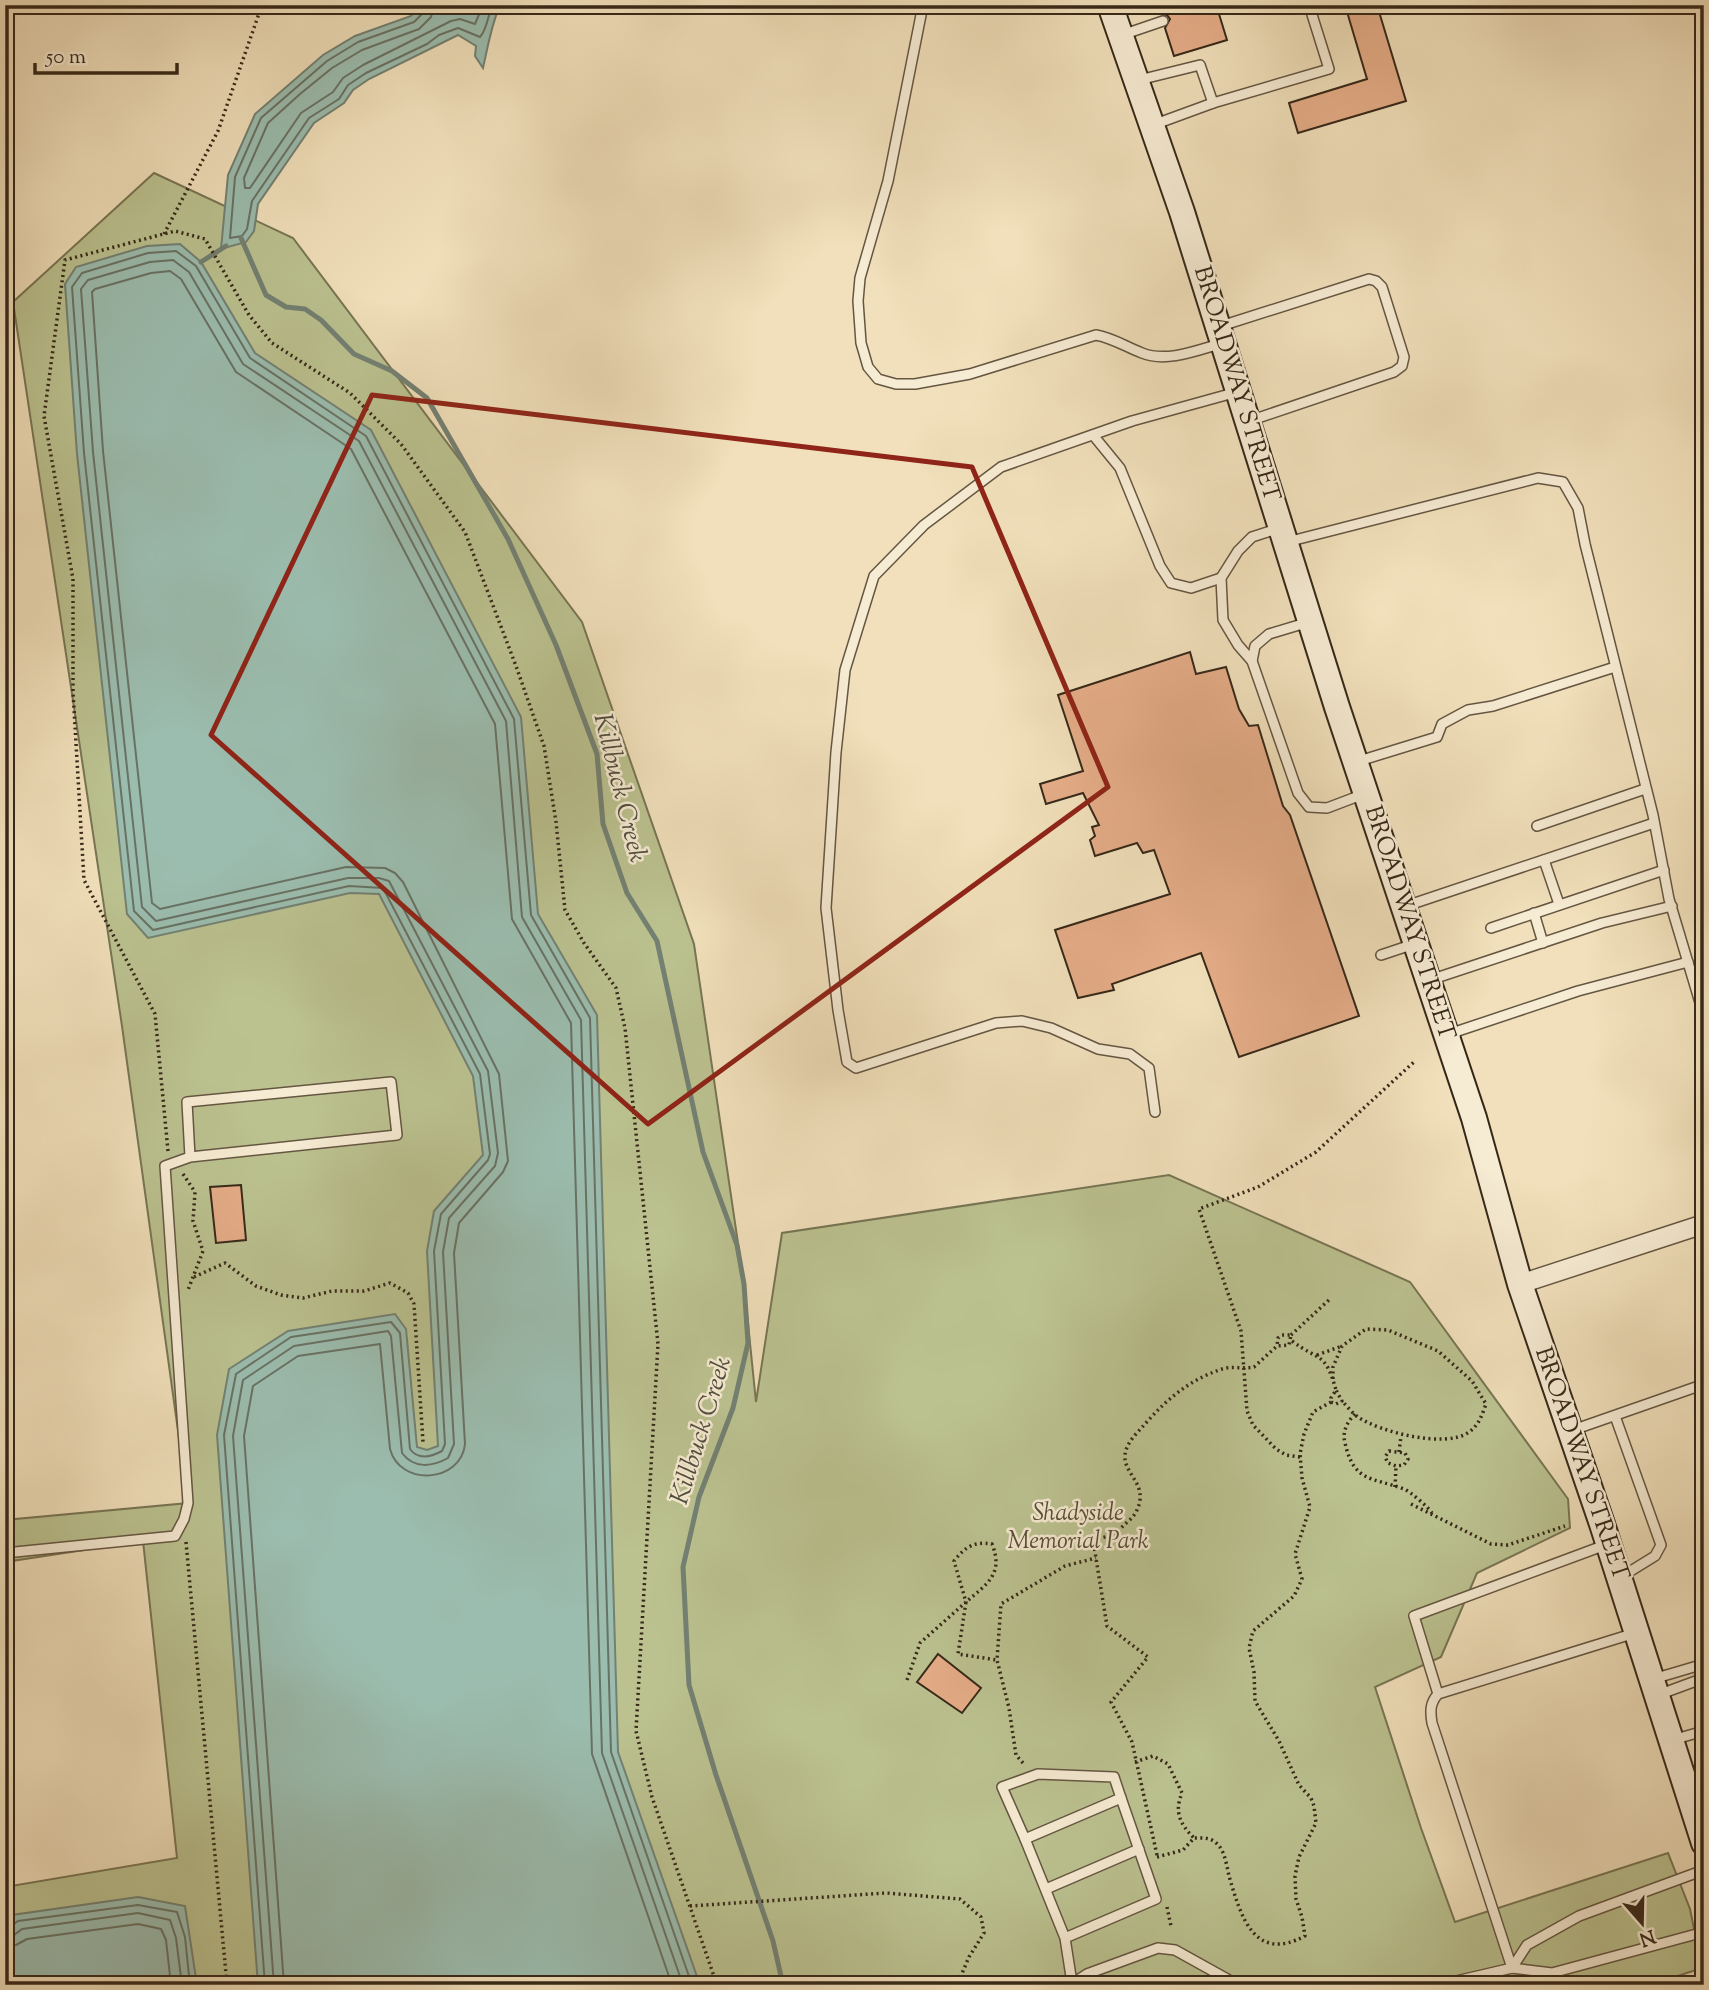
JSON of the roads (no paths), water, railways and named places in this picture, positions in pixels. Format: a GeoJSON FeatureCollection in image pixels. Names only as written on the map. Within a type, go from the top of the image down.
{"type":"FeatureCollection","features":[{"type":"Feature","properties":{"kind":"main road","name":"BROADWAY STREET"},"geometry":{"type":"LineString","coordinates":[[1110,5],[1182,212],[1355,762],[1474,1118],[1520,1284],[1637,1632],[1703,1841]]}},
{"type":"Feature","properties":{"kind":"street"},"geometry":{"type":"LineString","coordinates":[[1520,1284],[1704,1224]]}},
{"type":"Feature","properties":{"kind":"lane"},"geometry":{"type":"LineString","coordinates":[[923,5],[888,181],[860,278],[858,301],[861,343],[868,367],[878,379],[896,384],[915,384],[970,374],[1096,335],[1112,339],[1144,354],[1184,354],[1221,335],[1369,279],[1376,281],[1382,287],[1404,357],[1402,366],[1394,372],[1248,421]]}},
{"type":"Feature","properties":{"kind":"lane"},"geometry":{"type":"LineString","coordinates":[[1152,125],[1213,103],[1329,69],[1309,5]]}},
{"type":"Feature","properties":{"kind":"lane"},"geometry":{"type":"LineString","coordinates":[[1120,36],[1163,21]]}},
{"type":"Feature","properties":{"kind":"lane"},"geometry":{"type":"LineString","coordinates":[[1136,81],[1200,65],[1213,103]]}},
{"type":"Feature","properties":{"kind":"lane"},"geometry":{"type":"LineString","coordinates":[[1155,1112],[1149,1068],[1130,1054],[1098,1049],[1051,1028],[1022,1021],[996,1023],[856,1068],[847,1062],[826,908],[836,752],[845,670],[873,576],[924,525],[1001,467],[1132,421],[1238,391]]}},
{"type":"Feature","properties":{"kind":"lane"},"geometry":{"type":"LineString","coordinates":[[1093,435],[1120,468],[1160,566],[1171,583],[1191,588],[1221,578]]}},
{"type":"Feature","properties":{"kind":"lane"},"geometry":{"type":"LineString","coordinates":[[1366,794],[1327,808],[1310,807],[1298,793],[1252,661],[1238,645],[1223,620],[1221,578],[1238,551],[1252,537],[1283,535],[1538,478],[1563,482],[1578,508],[1584,544],[1654,823],[1672,906],[1704,1016]]}},
{"type":"Feature","properties":{"kind":"lane"},"geometry":{"type":"LineString","coordinates":[[1252,661],[1255,646],[1269,634],[1310,621]]}},
{"type":"Feature","properties":{"kind":"lane"},"geometry":{"type":"LineString","coordinates":[[1355,762],[1437,737],[1442,724],[1468,710],[1493,706],[1615,667]]}},
{"type":"Feature","properties":{"kind":"lane"},"geometry":{"type":"LineString","coordinates":[[1537,826],[1645,789]]}},
{"type":"Feature","properties":{"kind":"lane"},"geometry":{"type":"LineString","coordinates":[[1404,906],[1654,823]]}},
{"type":"Feature","properties":{"kind":"lane"},"geometry":{"type":"LineString","coordinates":[[1545,860],[1559,904]]}},
{"type":"Feature","properties":{"kind":"lane"},"geometry":{"type":"LineString","coordinates":[[1491,928],[1664,870]]}},
{"type":"Feature","properties":{"kind":"lane"},"geometry":{"type":"LineString","coordinates":[[1428,981],[1602,923],[1672,906]]}},
{"type":"Feature","properties":{"kind":"lane"},"geometry":{"type":"LineString","coordinates":[[1534,913],[1543,943]]}},
{"type":"Feature","properties":{"kind":"lane"},"geometry":{"type":"LineString","coordinates":[[1381,955],[1416,944]]}},
{"type":"Feature","properties":{"kind":"lane"},"geometry":{"type":"LineString","coordinates":[[1446,1035],[1578,991],[1688,962]]}},
{"type":"Feature","properties":{"kind":"lane"},"geometry":{"type":"LineString","coordinates":[[5,1553],[175,1536],[184,1519],[188,1503],[166,1166],[190,1157],[397,1135],[391,1082],[187,1102],[190,1157]]}},
{"type":"Feature","properties":{"kind":"lane"},"geometry":{"type":"LineString","coordinates":[[1570,1431],[1696,1387],[1704,1387]]}},
{"type":"Feature","properties":{"kind":"lane"},"geometry":{"type":"LineString","coordinates":[[1615,1416],[1661,1545],[1656,1556],[1619,1578]]}},
{"type":"Feature","properties":{"kind":"lane"},"geometry":{"type":"LineString","coordinates":[[1438,1694],[1414,1616],[1608,1544]]}},
{"type":"Feature","properties":{"kind":"lane"},"geometry":{"type":"LineString","coordinates":[[1511,1968],[1432,1723],[1430,1711],[1433,1700],[1438,1694],[1637,1632]]}},
{"type":"Feature","properties":{"kind":"lane"},"geometry":{"type":"LineString","coordinates":[[1654,1688],[1704,1664]]}},
{"type":"Feature","properties":{"kind":"lane"},"geometry":{"type":"LineString","coordinates":[[1654,1688],[1704,1678]]}},
{"type":"Feature","properties":{"kind":"lane"},"geometry":{"type":"LineString","coordinates":[[1671,1740],[1704,1731]]}},
{"type":"Feature","properties":{"kind":"lane"},"geometry":{"type":"LineString","coordinates":[[1065,1938],[1156,1899],[1114,1777],[1038,1774],[1002,1787],[1026,1839],[1065,1938],[1071,1984],[1087,1974],[1158,1948],[1175,1950],[1238,1985]]}},
{"type":"Feature","properties":{"kind":"lane"},"geometry":{"type":"LineString","coordinates":[[1026,1839],[1121,1798]]}},
{"type":"Feature","properties":{"kind":"lane"},"geometry":{"type":"LineString","coordinates":[[1046,1889],[1139,1850]]}},
{"type":"Feature","properties":{"kind":"lane"},"geometry":{"type":"LineString","coordinates":[[1511,1968],[1527,1945],[1579,1916],[1704,1870]]}},
{"type":"Feature","properties":{"kind":"lane"},"geometry":{"type":"LineString","coordinates":[[1439,1985],[1511,1968],[1552,1973],[1704,1932]]}},
{"type":"Feature","properties":{"kind":"water"},"geometry":{"type":"Polygon","coordinates":[[[420,5],[500,5],[483,68],[475,56],[476,46],[458,35],[369,79],[353,90],[344,103],[314,123],[258,204],[254,231],[246,242],[221,249],[228,175],[255,114],[323,55],[355,36],[411,16],[420,5]]]}},
{"type":"Feature","properties":{"kind":"water"},"geometry":{"type":"Polygon","coordinates":[[[180,244],[201,262],[255,353],[371,430],[521,717],[538,914],[597,1015],[618,1752],[700,1985],[258,1985],[217,1435],[229,1369],[288,1331],[395,1314],[406,1329],[417,1447],[427,1450],[438,1446],[427,1251],[434,1211],[483,1155],[473,1076],[379,894],[350,893],[148,938],[127,914],[77,454],[65,284],[76,267],[147,246],[180,244]]]}},
{"type":"Feature","properties":{"kind":"water"},"geometry":{"type":"Polygon","coordinates":[[[138,1897],[185,1906],[197,1985],[5,1985],[5,1924],[12,1915],[138,1897]]]}},
{"type":"Feature","properties":{"kind":"waterway","name":"Killbuck Creek"},"geometry":{"type":"LineString","coordinates":[[241,238],[266,295],[286,307],[305,309],[321,320],[354,354],[392,371],[427,398],[508,539],[556,645],[597,754],[603,824],[627,893],[657,941],[703,1152],[737,1245],[744,1284],[748,1343],[733,1408],[699,1497],[683,1567],[689,1685],[716,1775],[773,1941],[783,1985]]}},
{"type":"Feature","properties":{"kind":"waterway"},"geometry":{"type":"LineString","coordinates":[[201,262],[226,246]]}},
{"type":"Feature","properties":{"kind":"park label","name":"Shadyside Memorial Park"},"geometry":{"type":"Point","coordinates":[1078,1528]}}]}
